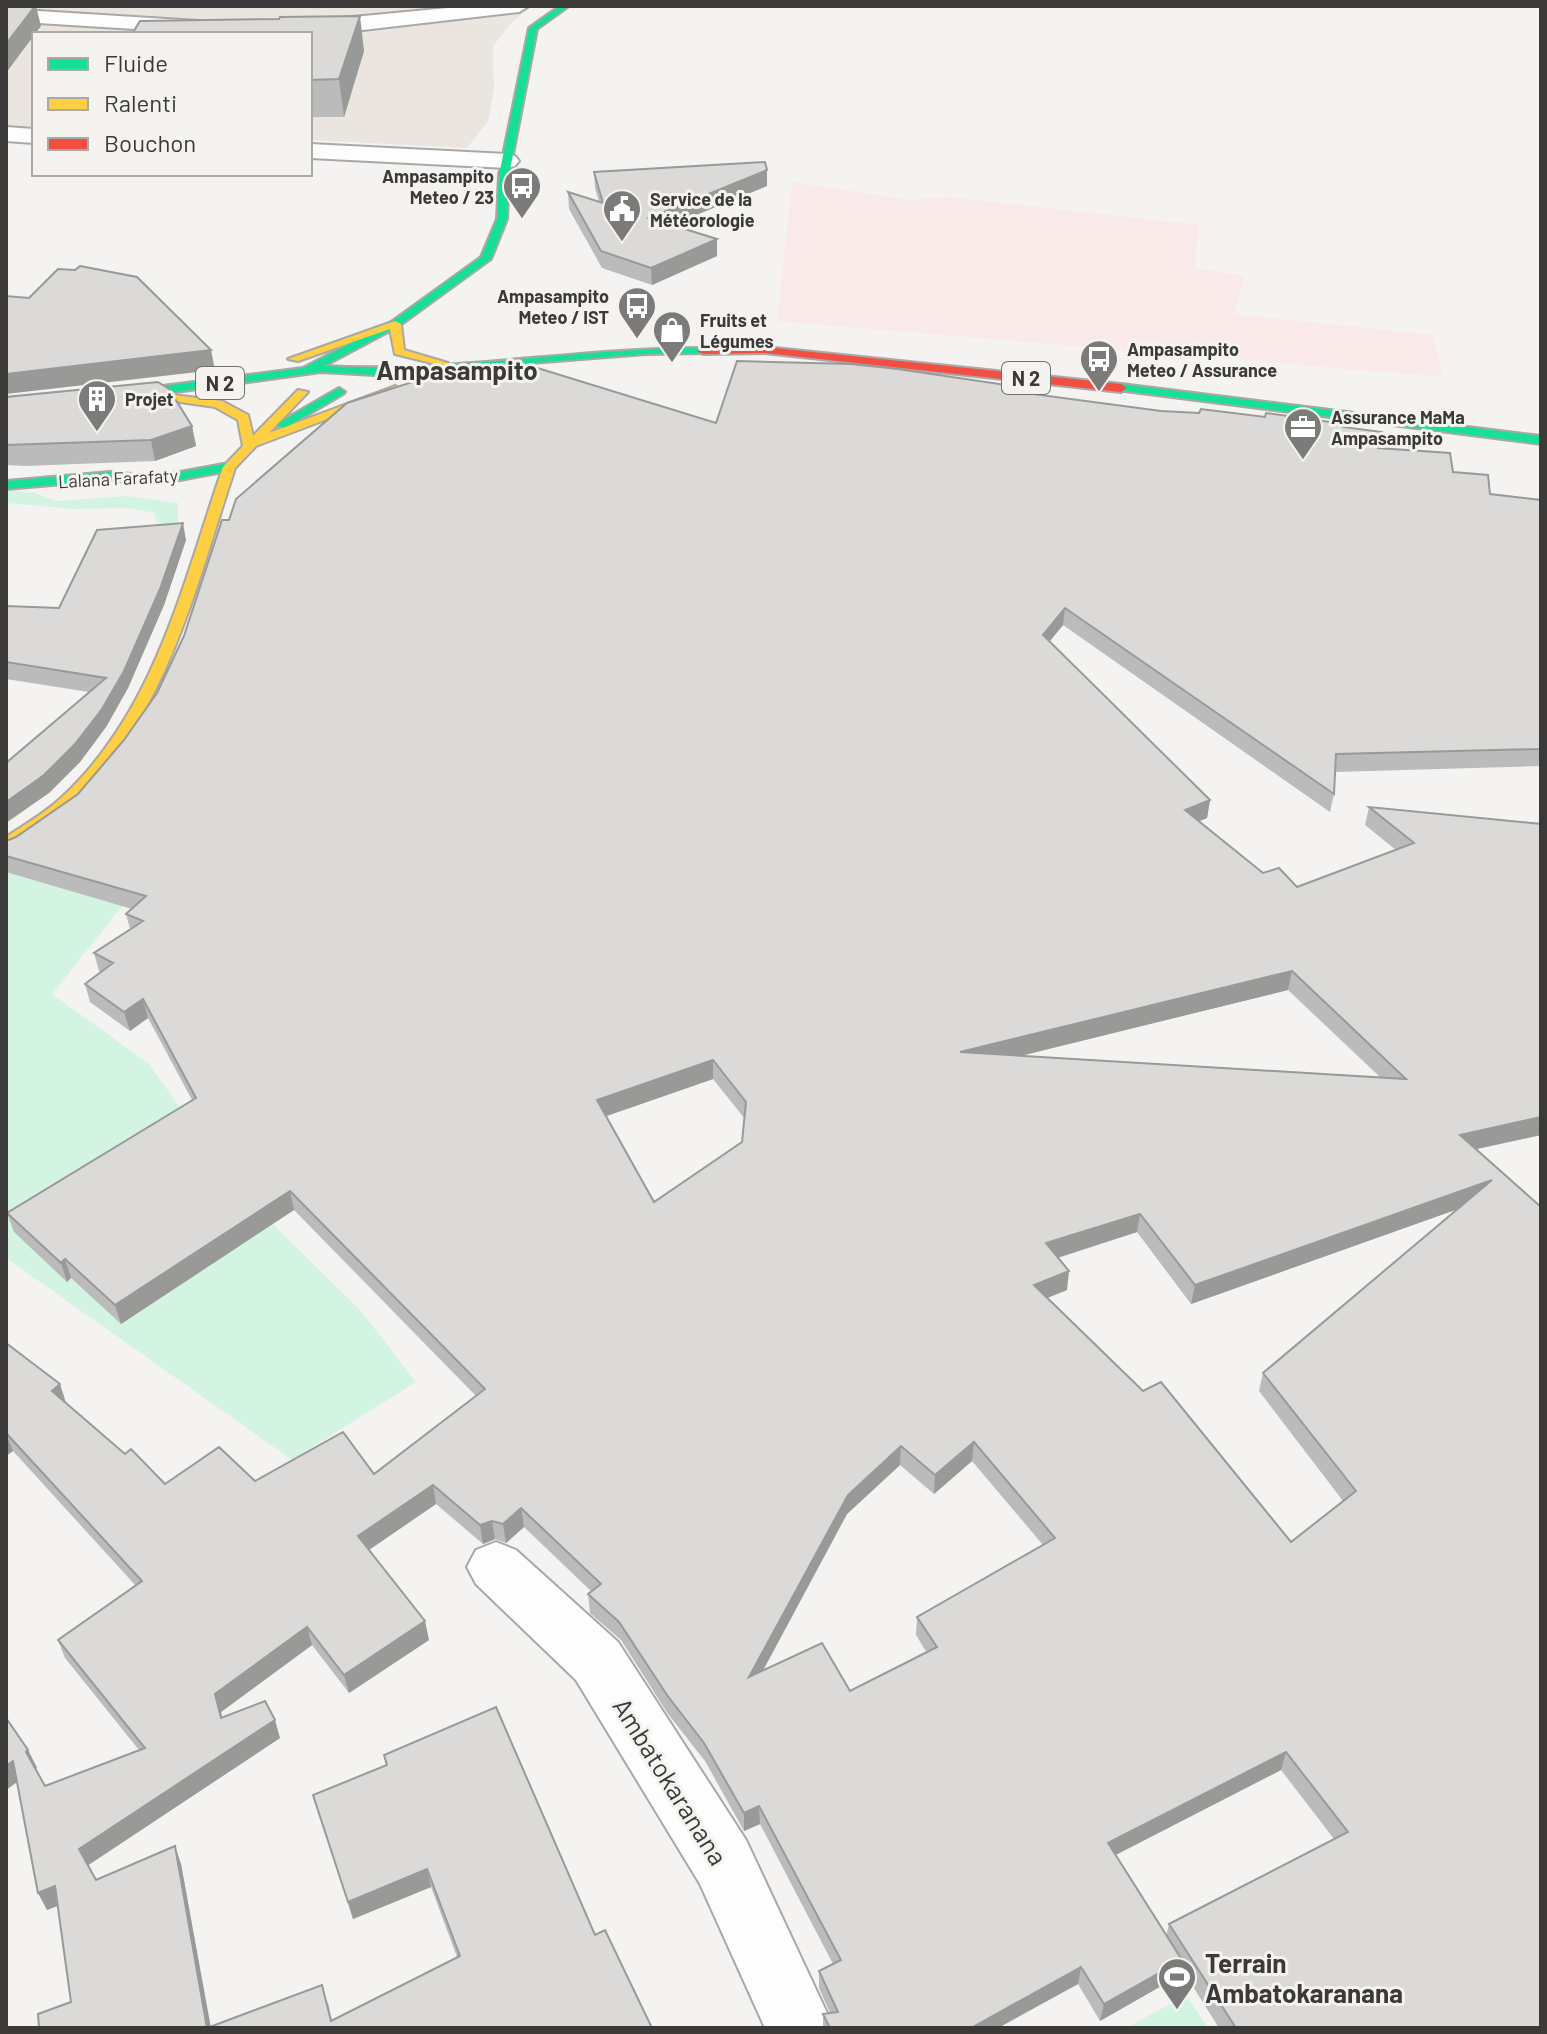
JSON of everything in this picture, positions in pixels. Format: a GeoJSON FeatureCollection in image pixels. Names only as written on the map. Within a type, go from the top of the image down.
{"type":"FeatureCollection","features":[{"type":"Feature","properties":{"kind":"main road"},"geometry":{"type":"LineString","coordinates":[[6,845],[66,802],[113,748],[140,709],[167,652],[229,467],[302,383],[395,324],[486,259],[502,219],[507,161],[533,28],[565,6]]}},
{"type":"Feature","properties":{"kind":"main road"},"geometry":{"type":"LineString","coordinates":[[395,324],[399,352],[419,360],[448,366],[510,363]]}},
{"type":"Feature","properties":{"kind":"main road"},"geometry":{"type":"LineString","coordinates":[[248,445],[354,380],[348,372],[395,324]]}},
{"type":"Feature","properties":{"kind":"main road"},"geometry":{"type":"LineString","coordinates":[[139,393],[280,363],[395,324]]}},
{"type":"Feature","properties":{"kind":"main road","name":"N 2"},"geometry":{"type":"LineString","coordinates":[[6,406],[139,393],[302,383],[331,368],[348,372],[510,363],[656,350],[765,350],[1095,385],[1541,440]]}},
{"type":"Feature","properties":{"kind":"main road"},"geometry":{"type":"LineString","coordinates":[[248,445],[363,400],[510,363]]}},
{"type":"Feature","properties":{"kind":"main road","name":"N 2"},"geometry":{"type":"LineString","coordinates":[[302,383],[320,395],[510,363]]}},
{"type":"Feature","properties":{"kind":"main road"},"geometry":{"type":"LineString","coordinates":[[139,393],[230,408],[244,418],[248,445]]}},
{"type":"Feature","properties":{"kind":"main road","name":"Lalana Farafaty"},"geometry":{"type":"LineString","coordinates":[[6,485],[110,476],[142,479],[180,476],[229,467]]}},
{"type":"Feature","properties":{"kind":"street"},"geometry":{"type":"LineString","coordinates":[[273,29],[354,25],[519,6]]}},
{"type":"Feature","properties":{"kind":"street"},"geometry":{"type":"LineString","coordinates":[[6,15],[217,28]]}},
{"type":"Feature","properties":{"kind":"street"},"geometry":{"type":"LineString","coordinates":[[6,134],[32,136]]}},
{"type":"Feature","properties":{"kind":"street"},"geometry":{"type":"LineString","coordinates":[[312,151],[507,161]]}},
{"type":"Feature","properties":{"kind":"street","name":"Ambatokaranana"},"geometry":{"type":"LineString","coordinates":[[496,1567],[597,1661],[723,1862],[800,2028]]}},
{"type":"Feature","properties":{"kind":"shaded area"},"geometry":{"type":"Polygon","coordinates":[[[6,6],[532,6],[512,22],[493,46],[494,89],[488,121],[467,148],[312,140],[312,32],[32,32],[32,127],[6,126],[6,6]]]}},
{"type":"Feature","properties":{"kind":"shaded area"},"geometry":{"type":"Polygon","coordinates":[[[792,182],[910,200],[948,197],[1199,225],[1195,268],[1245,276],[1234,314],[1433,335],[1443,377],[777,321],[792,182]]]}},
{"type":"Feature","properties":{"kind":"green space"},"geometry":{"type":"Polygon","coordinates":[[[6,490],[35,493],[57,501],[127,496],[178,503],[178,527],[156,522],[155,513],[128,508],[73,509],[6,503],[6,490]]]}},
{"type":"Feature","properties":{"kind":"green space"},"geometry":{"type":"Polygon","coordinates":[[[6,860],[147,875],[52,994],[148,1063],[246,1198],[361,1311],[416,1382],[292,1460],[6,1258],[6,860]]]}},
{"type":"Feature","properties":{"kind":"green space","name":"Terrain Ambatokaranana"},"geometry":{"type":"Polygon","coordinates":[[[1186,1995],[1208,2028],[1126,2028],[1186,1995]]]}},
{"type":"Feature","properties":{"kind":"building"},"geometry":{"type":"Polygon","coordinates":[[[6,6],[35,6],[6,44],[6,6]]]}},
{"type":"Feature","properties":{"kind":"building"},"geometry":{"type":"Polygon","coordinates":[[[360,16],[339,79],[312,80],[312,32],[133,32],[140,21],[360,16]]]}},
{"type":"Feature","properties":{"kind":"building"},"geometry":{"type":"Polygon","coordinates":[[[765,162],[767,170],[649,218],[717,239],[651,268],[601,251],[568,192],[603,203],[594,172],[765,162]]]}},
{"type":"Feature","properties":{"kind":"building"},"geometry":{"type":"Polygon","coordinates":[[[80,266],[137,277],[211,350],[6,374],[6,296],[29,298],[58,269],[75,270],[80,266]]]}},
{"type":"Feature","properties":{"kind":"building"},"geometry":{"type":"Polygon","coordinates":[[[737,361],[851,364],[1006,385],[1003,390],[1161,411],[1199,413],[1201,409],[1265,417],[1266,413],[1344,424],[1343,427],[1382,432],[1378,448],[1450,453],[1453,472],[1488,475],[1490,494],[1541,500],[1541,749],[1336,754],[1334,794],[1065,608],[1043,635],[1210,800],[1185,810],[1263,873],[1279,868],[1297,887],[1414,843],[1369,807],[1541,824],[1541,1117],[1460,1135],[1541,1207],[1541,2028],[1236,2028],[1169,1924],[1348,1832],[1286,1752],[1108,1843],[1182,1960],[1104,2004],[1081,1967],[971,2028],[830,2028],[823,2014],[838,2012],[819,1971],[841,1960],[759,1806],[744,1813],[704,1743],[667,1695],[619,1622],[588,1594],[601,1584],[521,1508],[503,1524],[492,1521],[480,1525],[433,1485],[358,1536],[425,1621],[344,1675],[307,1627],[215,1694],[221,1718],[265,1701],[275,1720],[79,1849],[96,1880],[175,1846],[207,2028],[39,2028],[38,2014],[71,2002],[55,1886],[38,1893],[13,1761],[6,1766],[6,1718],[28,1750],[26,1752],[45,1786],[145,1748],[58,1640],[142,1581],[6,1433],[6,1343],[60,1384],[52,1391],[125,1454],[131,1449],[165,1484],[219,1447],[255,1481],[343,1432],[374,1474],[485,1389],[290,1191],[115,1305],[65,1259],[61,1263],[7,1213],[196,1098],[143,999],[124,1012],[85,984],[113,963],[94,953],[143,921],[126,914],[146,896],[6,856],[6,841],[78,794],[124,740],[157,693],[184,636],[222,520],[229,520],[236,499],[347,403],[419,380],[425,371],[456,367],[458,370],[531,366],[716,423],[737,361]],[[1292,971],[960,1052],[1406,1079],[1292,971]],[[713,1060],[597,1100],[654,1202],[742,1142],[746,1102],[713,1060]],[[1492,1180],[1195,1285],[1140,1214],[1046,1243],[1069,1271],[1034,1285],[1143,1391],[1161,1382],[1291,1542],[1356,1491],[1263,1373],[1492,1180]],[[974,1442],[935,1475],[901,1446],[848,1495],[749,1677],[822,1643],[850,1691],[937,1647],[917,1617],[1055,1538],[974,1442]]]}},
{"type":"Feature","properties":{"kind":"building"},"geometry":{"type":"Polygon","coordinates":[[[158,382],[169,389],[192,426],[151,440],[6,445],[6,397],[158,382]]]}},
{"type":"Feature","properties":{"kind":"building"},"geometry":{"type":"Polygon","coordinates":[[[183,523],[160,589],[124,671],[102,709],[75,744],[44,775],[6,802],[6,763],[106,678],[6,662],[6,606],[59,608],[97,530],[183,523]]]}},
{"type":"Feature","properties":{"kind":"building"},"geometry":{"type":"Polygon","coordinates":[[[496,1707],[595,1935],[605,1930],[652,2028],[207,2028],[322,1985],[331,2021],[460,1956],[427,1869],[348,1902],[313,1795],[387,1765],[384,1755],[496,1707]]]}},
{"type":"Feature","properties":{"kind":"traffic: fast"},"geometry":{"type":"LineString","coordinates":[[302,373],[395,324],[486,259],[502,219],[504,175],[533,28],[565,6]]}},
{"type":"Feature","properties":{"kind":"traffic: fast"},"geometry":{"type":"LineString","coordinates":[[6,406],[139,393],[321,369],[374,372],[646,351],[703,351]]}},
{"type":"Feature","properties":{"kind":"traffic: fast"},"geometry":{"type":"LineString","coordinates":[[1121,388],[1541,440]]}},
{"type":"Feature","properties":{"kind":"traffic: fast"},"geometry":{"type":"LineString","coordinates":[[281,425],[339,392]]}},
{"type":"Feature","properties":{"kind":"traffic: fast"},"geometry":{"type":"LineString","coordinates":[[6,485],[110,476],[142,479],[180,476],[229,467]]}},
{"type":"Feature","properties":{"kind":"traffic: slow"},"geometry":{"type":"LineString","coordinates":[[294,359],[395,324],[399,352],[444,365]]}},
{"type":"Feature","properties":{"kind":"traffic: slow"},"geometry":{"type":"LineString","coordinates":[[177,398],[218,404],[244,418],[248,445],[395,390]]}},
{"type":"Feature","properties":{"kind":"traffic: slow"},"geometry":{"type":"LineString","coordinates":[[6,845],[66,802],[113,748],[140,709],[167,652],[229,467],[302,392]]}},
{"type":"Feature","properties":{"kind":"traffic: jam"},"geometry":{"type":"LineString","coordinates":[[703,351],[765,350],[1121,388]]}},
{"type":"Feature","properties":{"kind":"place","name":"Ampasampito Meteo / 23"},"geometry":{"type":"Point","coordinates":[522,220]}},
{"type":"Feature","properties":{"kind":"place","name":"Service de la Météorologie"},"geometry":{"type":"Point","coordinates":[622,243]}},
{"type":"Feature","properties":{"kind":"place","name":"Ampasampito Meteo / IST"},"geometry":{"type":"Point","coordinates":[637,340]}},
{"type":"Feature","properties":{"kind":"place","name":"Fruits et Légumes"},"geometry":{"type":"Point","coordinates":[672,364]}},
{"type":"Feature","properties":{"kind":"place","name":"Ampasampito Meteo / Assurance"},"geometry":{"type":"Point","coordinates":[1099,393]}},
{"type":"Feature","properties":{"kind":"place","name":"Projet"},"geometry":{"type":"Point","coordinates":[97,433]}},
{"type":"Feature","properties":{"kind":"place","name":"Assurance MaMa Ampasampito"},"geometry":{"type":"Point","coordinates":[1303,461]}},
{"type":"Feature","properties":{"kind":"place","name":"Terrain Ambatokaranana"},"geometry":{"type":"Point","coordinates":[1177,2011]}},
{"type":"Feature","properties":{"kind":"district","name":"Ampasampito"},"geometry":{"type":"Point","coordinates":[457,369]}}]}
